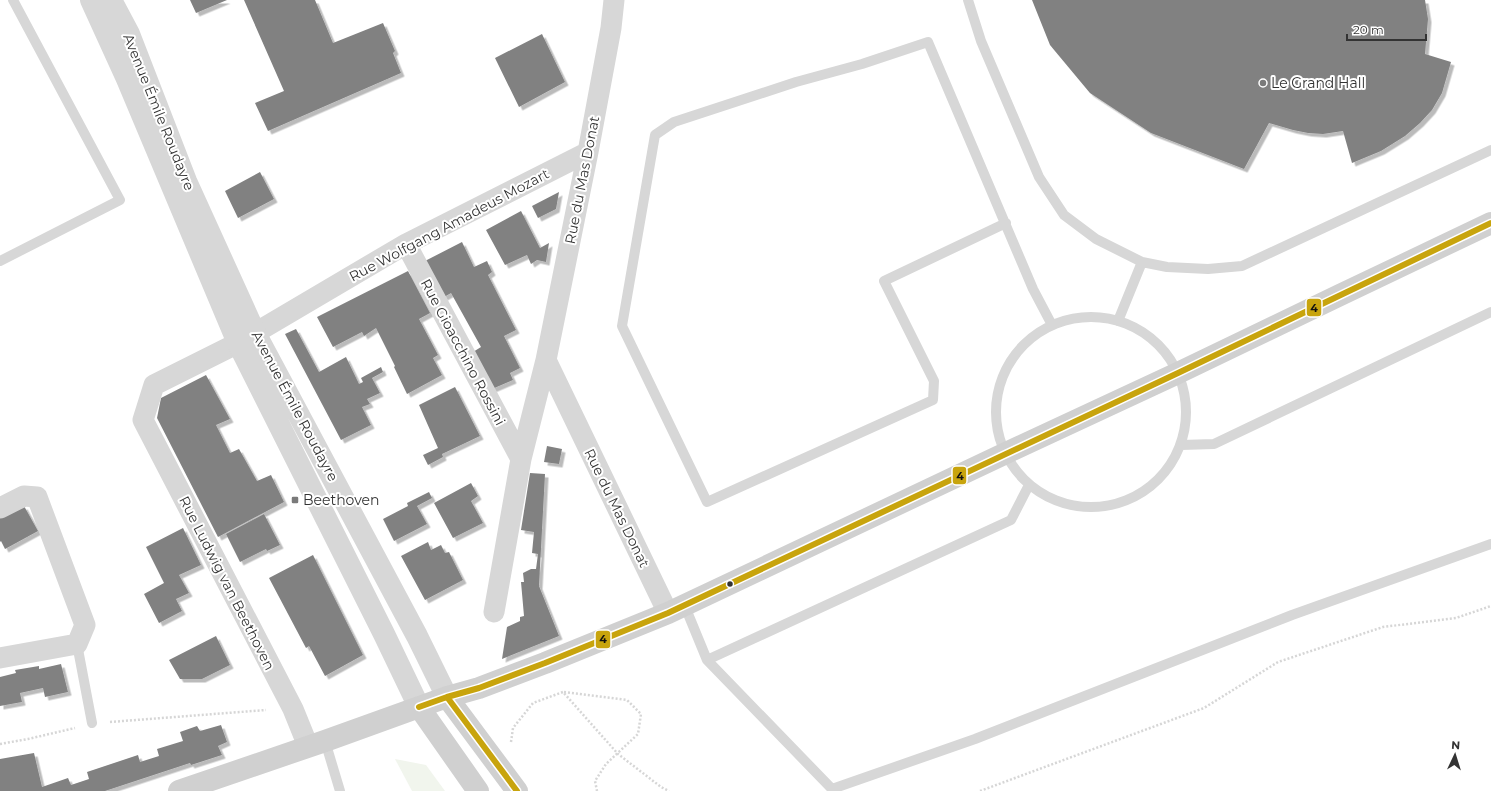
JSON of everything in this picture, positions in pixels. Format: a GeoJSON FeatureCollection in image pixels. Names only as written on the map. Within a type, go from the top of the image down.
{"type":"FeatureCollection","features":[{"type":"Feature","properties":{"kind":"main road"},"geometry":{"type":"LineString","coordinates":[[179,791],[447,697],[479,688],[545,663],[676,609],[1004,454],[1178,374],[1491,223]]}},
{"type":"Feature","properties":{"kind":"main road","name":"Avenue Émile Roudayre"},"geometry":{"type":"LineString","coordinates":[[447,697],[517,791]]}},
{"type":"Feature","properties":{"kind":"main road","name":"Avenue Émile Roudayre"},"geometry":{"type":"LineString","coordinates":[[419,707],[478,791]]}},
{"type":"Feature","properties":{"kind":"street","name":"Avenue Émile Roudayre"},"geometry":{"type":"LineString","coordinates":[[91,0],[246,338],[419,707]]}},
{"type":"Feature","properties":{"kind":"street","name":"Avenue Émile Roudayre"},"geometry":{"type":"LineString","coordinates":[[111,0],[129,34],[246,338],[417,636],[447,697]]}},
{"type":"Feature","properties":{"kind":"street","name":"Rue du Mas Donat"},"geometry":{"type":"LineString","coordinates":[[494,612],[521,459],[546,360],[588,152],[611,28],[614,0]]}},
{"type":"Feature","properties":{"kind":"street","name":"Rue Wolfgang Amadeus Mozart"},"geometry":{"type":"LineString","coordinates":[[143,420],[154,385],[246,338],[406,244],[588,152]]}},
{"type":"Feature","properties":{"kind":"street","name":"Rue Gioacchino Rossini"},"geometry":{"type":"LineString","coordinates":[[406,244],[521,459]]}},
{"type":"Feature","properties":{"kind":"street","name":"Rue du Mas Donat"},"geometry":{"type":"LineString","coordinates":[[546,360],[676,609]]}},
{"type":"Feature","properties":{"kind":"street","name":"Rue Ludwig van Beethoven"},"geometry":{"type":"LineString","coordinates":[[143,420],[293,709],[317,743]]}},
{"type":"Feature","properties":{"kind":"street"},"geometry":{"type":"LineString","coordinates":[[0,508],[24,496],[37,497],[85,625],[77,644],[0,658]]}},
{"type":"Feature","properties":{"kind":"lane"},"geometry":{"type":"LineString","coordinates":[[0,261],[120,200],[13,0]]}},
{"type":"Feature","properties":{"kind":"lane"},"geometry":{"type":"LineString","coordinates":[[968,0],[981,42],[1039,177],[1064,215],[1096,239],[1142,262],[1167,267],[1208,270],[1242,266],[1491,150]]}},
{"type":"Feature","properties":{"kind":"lane"},"geometry":{"type":"LineString","coordinates":[[1006,223],[884,281],[934,381],[933,400],[707,502],[622,326],[655,135],[674,122],[796,82],[862,64],[928,42],[1006,223],[1034,289],[1052,325]]}},
{"type":"Feature","properties":{"kind":"lane"},"geometry":{"type":"LineString","coordinates":[[1118,321],[1142,262]]}},
{"type":"Feature","properties":{"kind":"lane"},"geometry":{"type":"LineString","coordinates":[[1181,445],[1214,444],[1491,312]]}},
{"type":"Feature","properties":{"kind":"lane"},"geometry":{"type":"LineString","coordinates":[[1096,316],[1118,321],[1143,332],[1164,350],[1178,374],[1186,397],[1186,421],[1181,445],[1166,472],[1143,492],[1116,505],[1085,508],[1055,501],[1029,485],[1015,471],[1004,454],[997,430],[995,404],[1001,380],[1012,357],[1030,338],[1052,325],[1073,318],[1096,316]]}},
{"type":"Feature","properties":{"kind":"lane"},"geometry":{"type":"LineString","coordinates":[[707,660],[1012,520],[1029,485]]}},
{"type":"Feature","properties":{"kind":"lane"},"geometry":{"type":"LineString","coordinates":[[676,609],[707,660],[832,788],[975,739],[1292,615],[1491,544]]}},
{"type":"Feature","properties":{"kind":"lane"},"geometry":{"type":"LineString","coordinates":[[77,644],[92,724]]}},
{"type":"Feature","properties":{"kind":"lane"},"geometry":{"type":"LineString","coordinates":[[317,743],[340,791]]}},
{"type":"Feature","properties":{"kind":"path"},"geometry":{"type":"LineString","coordinates":[[980,791],[1204,708],[1278,662],[1383,627],[1456,618],[1491,606]]}},
{"type":"Feature","properties":{"kind":"path"},"geometry":{"type":"LineString","coordinates":[[510,749],[513,728],[533,703],[563,692],[627,700],[641,714],[638,734],[606,764],[595,781],[597,791]]}},
{"type":"Feature","properties":{"kind":"path"},"geometry":{"type":"LineString","coordinates":[[563,692],[618,754],[661,787],[669,791]]}},
{"type":"Feature","properties":{"kind":"path"},"geometry":{"type":"LineString","coordinates":[[0,744],[92,724],[176,716],[293,709]]}},
{"type":"Feature","properties":{"kind":"shaded area"},"geometry":{"type":"Polygon","coordinates":[[[395,759],[426,765],[445,791],[412,791],[395,759]]]}},
{"type":"Feature","properties":{"kind":"building"},"geometry":{"type":"Polygon","coordinates":[[[190,0],[227,0],[196,13],[190,0]]]}},
{"type":"Feature","properties":{"kind":"building"},"geometry":{"type":"Polygon","coordinates":[[[244,0],[315,0],[333,43],[383,23],[395,51],[393,53],[401,73],[268,131],[255,103],[284,91],[244,0]]]}},
{"type":"Feature","properties":{"kind":"building","name":"Le Grand Hall"},"geometry":{"type":"Polygon","coordinates":[[[1032,0],[1425,0],[1428,19],[1425,54],[1451,62],[1442,93],[1432,110],[1405,136],[1381,151],[1352,163],[1343,131],[1323,134],[1308,133],[1269,123],[1244,169],[1151,133],[1090,93],[1050,45],[1032,0]]]}},
{"type":"Feature","properties":{"kind":"building"},"geometry":{"type":"Polygon","coordinates":[[[542,34],[565,82],[519,107],[495,58],[542,34]]]}},
{"type":"Feature","properties":{"kind":"building"},"geometry":{"type":"Polygon","coordinates":[[[260,172],[274,199],[238,218],[225,191],[260,172]]]}},
{"type":"Feature","properties":{"kind":"building"},"geometry":{"type":"Polygon","coordinates":[[[559,192],[556,209],[538,218],[532,206],[559,192]]]}},
{"type":"Feature","properties":{"kind":"building"},"geometry":{"type":"Polygon","coordinates":[[[521,211],[540,248],[549,243],[546,262],[537,260],[531,264],[527,255],[505,265],[486,230],[521,211]]]}},
{"type":"Feature","properties":{"kind":"building"},"geometry":{"type":"Polygon","coordinates":[[[462,242],[474,267],[487,261],[492,272],[488,275],[516,330],[504,336],[520,368],[510,373],[513,380],[492,389],[473,352],[481,347],[451,293],[444,297],[425,261],[462,242]]]}},
{"type":"Feature","properties":{"kind":"building"},"geometry":{"type":"Polygon","coordinates":[[[408,271],[430,313],[419,319],[438,355],[433,358],[442,375],[407,394],[376,328],[364,336],[362,332],[333,347],[317,317],[408,271]]]}},
{"type":"Feature","properties":{"kind":"building"},"geometry":{"type":"Polygon","coordinates":[[[296,329],[319,372],[346,357],[359,384],[363,382],[361,378],[381,367],[383,372],[372,378],[380,393],[367,399],[370,404],[362,407],[371,425],[341,440],[285,334],[296,329]]]}},
{"type":"Feature","properties":{"kind":"building"},"geometry":{"type":"Polygon","coordinates":[[[206,375],[230,419],[216,425],[230,453],[239,449],[257,481],[271,475],[284,502],[218,537],[157,418],[161,398],[206,375]]]}},
{"type":"Feature","properties":{"kind":"building"},"geometry":{"type":"Polygon","coordinates":[[[455,387],[480,436],[442,454],[443,457],[428,465],[423,455],[438,448],[419,405],[455,387]]]}},
{"type":"Feature","properties":{"kind":"building"},"geometry":{"type":"Polygon","coordinates":[[[547,446],[562,449],[559,464],[544,462],[547,446]]]}},
{"type":"Feature","properties":{"kind":"building"},"geometry":{"type":"Polygon","coordinates":[[[530,473],[545,474],[539,586],[559,636],[502,659],[507,627],[520,621],[520,617],[524,616],[521,582],[524,582],[523,573],[531,569],[536,569],[538,554],[532,553],[534,532],[521,530],[530,473]]]}},
{"type":"Feature","properties":{"kind":"building"},"geometry":{"type":"Polygon","coordinates":[[[471,483],[478,496],[471,501],[483,523],[453,538],[434,503],[471,483]]]}},
{"type":"Feature","properties":{"kind":"building"},"geometry":{"type":"Polygon","coordinates":[[[429,492],[432,498],[417,506],[427,524],[394,541],[383,519],[408,506],[407,503],[429,492]]]}},
{"type":"Feature","properties":{"kind":"building"},"geometry":{"type":"Polygon","coordinates":[[[24,506],[38,531],[5,549],[1,541],[0,542],[0,515],[24,506]]]}},
{"type":"Feature","properties":{"kind":"building"},"geometry":{"type":"Polygon","coordinates":[[[264,514],[280,545],[267,551],[266,549],[240,562],[226,534],[264,514]]]}},
{"type":"Feature","properties":{"kind":"building"},"geometry":{"type":"Polygon","coordinates":[[[183,528],[201,565],[179,575],[189,593],[176,599],[182,611],[159,623],[144,594],[164,583],[146,547],[183,528]]]}},
{"type":"Feature","properties":{"kind":"building"},"geometry":{"type":"Polygon","coordinates":[[[428,542],[431,550],[441,545],[445,553],[449,552],[463,580],[425,600],[401,556],[428,542]]]}},
{"type":"Feature","properties":{"kind":"building"},"geometry":{"type":"Polygon","coordinates":[[[313,555],[363,655],[325,676],[309,646],[306,648],[269,578],[313,555]]]}},
{"type":"Feature","properties":{"kind":"building"},"geometry":{"type":"Polygon","coordinates":[[[216,636],[230,665],[202,679],[180,679],[169,660],[216,636]]]}},
{"type":"Feature","properties":{"kind":"building"},"geometry":{"type":"Polygon","coordinates":[[[61,664],[68,692],[45,697],[43,688],[20,693],[22,702],[0,706],[0,677],[16,673],[15,670],[39,666],[39,669],[61,664]]]}},
{"type":"Feature","properties":{"kind":"building"},"geometry":{"type":"Polygon","coordinates":[[[221,725],[227,742],[218,746],[222,755],[191,765],[190,763],[105,791],[0,791],[0,759],[34,753],[42,787],[68,778],[71,785],[89,779],[87,772],[138,755],[140,762],[159,756],[157,749],[183,741],[180,732],[197,726],[200,731],[221,725]]]}},
{"type":"Feature","properties":{"kind":"transit line","name":"4"},"geometry":{"type":"LineString","coordinates":[[419,707],[479,688],[668,613],[1178,373],[1491,223]]}},
{"type":"Feature","properties":{"kind":"transit line","name":"4"},"geometry":{"type":"LineString","coordinates":[[447,697],[517,791]]}},
{"type":"Feature","properties":{"kind":"place","name":"Le Grand Hall"},"geometry":{"type":"Point","coordinates":[1263,83]}},
{"type":"Feature","properties":{"kind":"place","name":"Beethoven"},"geometry":{"type":"Point","coordinates":[295,500]}}]}
